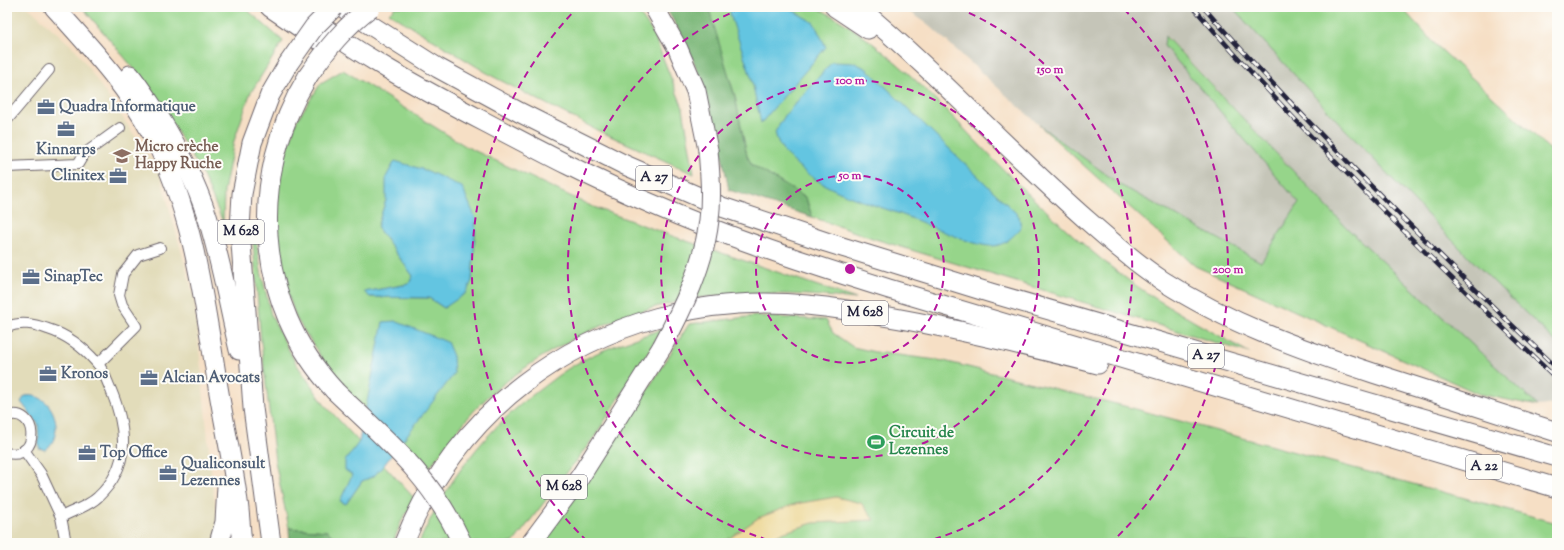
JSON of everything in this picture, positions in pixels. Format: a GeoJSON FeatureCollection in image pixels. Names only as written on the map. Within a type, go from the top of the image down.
{"type":"FeatureCollection","features":[{"type":"Feature","properties":{"kind":"highway"},"geometry":{"type":"LineString","coordinates":[[54,7],[109,69],[131,98],[152,132],[170,170],[181,200],[195,249],[218,389],[238,495],[242,543]]}},
{"type":"Feature","properties":{"kind":"highway","name":"M 628"},"geometry":{"type":"LineString","coordinates":[[63,7],[109,51],[132,78],[166,128],[181,154],[207,217],[253,408]]}},
{"type":"Feature","properties":{"kind":"highway"},"geometry":{"type":"LineString","coordinates":[[270,7],[361,68],[488,137],[563,172],[588,181],[613,187]]}},
{"type":"Feature","properties":{"kind":"highway","name":"A 27"},"geometry":{"type":"LineString","coordinates":[[295,7],[348,45],[406,80],[539,151],[613,187],[699,224],[845,276],[1411,446]]}},
{"type":"Feature","properties":{"kind":"highway","name":"M 628"},"geometry":{"type":"LineString","coordinates":[[271,543],[253,408],[240,229],[242,194],[246,165],[260,120],[270,95],[288,64],[314,27],[334,7]]}},
{"type":"Feature","properties":{"kind":"highway","name":"A 27"},"geometry":{"type":"LineString","coordinates":[[342,7],[438,68],[519,112],[625,165],[722,207],[826,242],[991,293],[1422,418]]}},
{"type":"Feature","properties":{"kind":"highway","name":"M 628"},"geometry":{"type":"LineString","coordinates":[[371,7],[347,28],[322,56],[308,76],[289,113],[274,158],[267,200],[269,247],[278,294],[294,333],[312,365],[335,391],[388,440],[414,467],[442,504],[462,543]]}},
{"type":"Feature","properties":{"kind":"highway","name":"M 628"},"geometry":{"type":"LineString","coordinates":[[531,543],[580,476],[662,347],[684,303],[704,246],[709,221],[710,194],[708,150],[696,91],[678,49],[654,7]]}},
{"type":"Feature","properties":{"kind":"highway"},"geometry":{"type":"LineString","coordinates":[[835,7],[874,33],[920,73],[1005,157],[1039,187],[1143,267],[1189,297],[1258,332],[1330,359],[1557,432]]}},
{"type":"Feature","properties":{"kind":"highway"},"geometry":{"type":"LineString","coordinates":[[858,7],[918,58],[1036,174],[1122,250]]}},
{"type":"Feature","properties":{"kind":"highway"},"geometry":{"type":"LineString","coordinates":[[877,7],[945,69],[1122,250]]}},
{"type":"Feature","properties":{"kind":"highway","name":"M 628"},"geometry":{"type":"LineString","coordinates":[[404,543],[427,496],[466,439],[493,410],[530,379],[575,349],[618,330],[680,310],[716,306],[759,303],[804,304],[842,308],[922,323],[1075,358],[1411,446]]}},
{"type":"Feature","properties":{"kind":"highway"},"geometry":{"type":"LineString","coordinates":[[218,389],[227,489],[225,522],[219,543]]}},
{"type":"Feature","properties":{"kind":"highway","name":"A 22"},"geometry":{"type":"LineString","coordinates":[[1422,418],[1557,457]]}},
{"type":"Feature","properties":{"kind":"highway","name":"M 628"},"geometry":{"type":"LineString","coordinates":[[519,543],[608,431]]}},
{"type":"Feature","properties":{"kind":"highway","name":"A 22"},"geometry":{"type":"LineString","coordinates":[[1411,446],[1557,488]]}},
{"type":"Feature","properties":{"kind":"street"},"geometry":{"type":"LineString","coordinates":[[7,120],[49,70]]}},
{"type":"Feature","properties":{"kind":"street"},"geometry":{"type":"LineString","coordinates":[[7,167],[78,164],[84,154],[120,128]]}},
{"type":"Feature","properties":{"kind":"street"},"geometry":{"type":"LineString","coordinates":[[98,364],[136,326],[122,305],[119,295],[124,274],[138,255],[160,248]]}},
{"type":"Feature","properties":{"kind":"street"},"geometry":{"type":"LineString","coordinates":[[7,327],[16,323],[36,324],[54,330],[69,339],[98,364],[117,406],[124,432],[120,464],[111,481],[97,498],[61,517]]}},
{"type":"Feature","properties":{"kind":"street"},"geometry":{"type":"LineString","coordinates":[[7,453],[18,453],[24,450],[31,440],[31,427],[22,417],[8,413]]}},
{"type":"Feature","properties":{"kind":"street"},"geometry":{"type":"LineString","coordinates":[[24,450],[40,474],[61,517],[66,543]]}},
{"type":"Feature","properties":{"kind":"shaded area"},"geometry":{"type":"Polygon","coordinates":[[[7,7],[28,7],[76,50],[159,171],[194,297],[213,491],[222,543],[7,543],[7,7]]]}},
{"type":"Feature","properties":{"kind":"shaded area"},"geometry":{"type":"Polygon","coordinates":[[[903,7],[1232,7],[1318,101],[1425,213],[1557,343],[1557,404],[1538,406],[1348,229],[1166,36],[1164,46],[1299,203],[1261,262],[1122,186],[1039,125],[929,25],[903,7]]]}},
{"type":"Feature","properties":{"kind":"green space"},"geometry":{"type":"Polygon","coordinates":[[[82,7],[244,7],[283,41],[250,94],[234,141],[224,191],[223,222],[201,171],[151,89],[82,7]]]}},
{"type":"Feature","properties":{"kind":"green space"},"geometry":{"type":"Polygon","coordinates":[[[395,7],[635,7],[653,33],[683,108],[694,174],[597,130],[492,76],[389,13],[395,7]]]}},
{"type":"Feature","properties":{"kind":"green space"},"geometry":{"type":"Polygon","coordinates":[[[665,7],[707,7],[709,9],[735,97],[747,156],[752,165],[806,198],[812,217],[729,190],[719,142],[706,95],[689,50],[665,7]]]}},
{"type":"Feature","properties":{"kind":"green space"},"geometry":{"type":"Polygon","coordinates":[[[707,7],[816,7],[845,24],[900,66],[925,89],[1021,187],[1068,231],[1118,273],[1189,319],[1250,353],[875,239],[812,217],[806,198],[752,165],[747,156],[735,96],[707,7]]]}},
{"type":"Feature","properties":{"kind":"green space"},"geometry":{"type":"Polygon","coordinates":[[[1232,7],[1401,7],[1435,44],[1557,156],[1557,343],[1432,220],[1311,93],[1232,7]]]}},
{"type":"Feature","properties":{"kind":"green space"},"geometry":{"type":"Polygon","coordinates":[[[1165,36],[1348,229],[1538,406],[1479,394],[1195,266],[1039,125],[1122,186],[1261,262],[1299,203],[1164,46],[1165,36]]]}},
{"type":"Feature","properties":{"kind":"green space"},"geometry":{"type":"Polygon","coordinates":[[[343,70],[467,147],[591,206],[672,236],[856,299],[770,294],[701,297],[659,306],[632,314],[607,324],[558,347],[512,377],[491,394],[465,422],[425,473],[366,409],[337,382],[296,318],[275,254],[278,176],[297,120],[321,83],[343,70]],[[386,200],[377,227],[413,276],[409,284],[365,292],[370,297],[429,298],[444,308],[472,281],[476,219],[386,200]]]}},
{"type":"Feature","properties":{"kind":"green space"},"geometry":{"type":"Polygon","coordinates":[[[256,239],[261,271],[271,315],[295,362],[324,404],[359,442],[346,504],[362,481],[374,476],[384,465],[415,499],[401,522],[393,543],[340,543],[327,531],[289,528],[275,461],[261,342],[253,242],[256,239]]]}},
{"type":"Feature","properties":{"kind":"green space"},"geometry":{"type":"Polygon","coordinates":[[[756,316],[826,320],[833,333],[853,347],[875,352],[944,361],[1132,408],[1557,523],[1557,543],[542,543],[629,419],[689,324],[756,316]]]}},
{"type":"Feature","properties":{"kind":"green space"},"geometry":{"type":"Polygon","coordinates":[[[663,329],[595,436],[513,543],[419,543],[455,478],[484,440],[519,406],[562,373],[586,358],[619,344],[663,329]]]}},
{"type":"Feature","properties":{"kind":"green space"},"geometry":{"type":"Polygon","coordinates":[[[289,528],[327,531],[340,543],[290,543],[289,528]]]}},
{"type":"Feature","properties":{"kind":"sand"},"geometry":{"type":"Polygon","coordinates":[[[836,497],[861,503],[874,520],[813,523],[782,533],[763,543],[723,543],[758,518],[795,504],[836,497]]]}},
{"type":"Feature","properties":{"kind":"water"},"geometry":{"type":"Polygon","coordinates":[[[731,7],[787,7],[814,23],[826,47],[761,123],[751,77],[730,14],[731,7]]]}},
{"type":"Feature","properties":{"kind":"water"},"geometry":{"type":"Polygon","coordinates":[[[832,62],[855,63],[867,69],[1019,216],[1021,228],[1004,243],[996,246],[974,243],[900,214],[853,198],[823,184],[796,164],[783,150],[778,142],[775,132],[786,114],[832,62]]]}},
{"type":"Feature","properties":{"kind":"water"},"geometry":{"type":"Polygon","coordinates":[[[395,161],[428,171],[462,187],[476,219],[472,281],[466,293],[444,308],[429,298],[370,297],[364,292],[409,284],[413,276],[377,227],[386,200],[386,177],[395,161]]]}},
{"type":"Feature","properties":{"kind":"water"},"geometry":{"type":"Polygon","coordinates":[[[395,321],[447,342],[453,356],[454,374],[384,465],[374,476],[362,481],[346,504],[340,501],[352,475],[345,470],[345,461],[359,442],[383,322],[395,321]]]}},
{"type":"Feature","properties":{"kind":"water"},"geometry":{"type":"Polygon","coordinates":[[[25,396],[35,396],[43,400],[50,407],[54,416],[56,425],[55,435],[52,443],[45,450],[39,448],[38,424],[21,402],[25,396]]]}},
{"type":"Feature","properties":{"kind":"railway"},"geometry":{"type":"LineString","coordinates":[[1193,7],[1280,104],[1370,198],[1557,379]]}},
{"type":"Feature","properties":{"kind":"railway"},"geometry":{"type":"LineString","coordinates":[[1203,7],[1288,100],[1376,191],[1557,368]]}},
{"type":"Feature","properties":{"kind":"place","name":"Quadra Informatique"},"geometry":{"type":"Point","coordinates":[46,107]}},
{"type":"Feature","properties":{"kind":"place","name":"Kinnarps"},"geometry":{"type":"Point","coordinates":[66,129]}},
{"type":"Feature","properties":{"kind":"place","name":"Micro crèche Happy Ruche"},"geometry":{"type":"Point","coordinates":[122,156]}},
{"type":"Feature","properties":{"kind":"place","name":"Clinitex"},"geometry":{"type":"Point","coordinates":[118,176]}},
{"type":"Feature","properties":{"kind":"place","name":"SinapTec"},"geometry":{"type":"Point","coordinates":[31,277]}},
{"type":"Feature","properties":{"kind":"place","name":"Kronos"},"geometry":{"type":"Point","coordinates":[48,374]}},
{"type":"Feature","properties":{"kind":"place","name":"Alcian Avocats"},"geometry":{"type":"Point","coordinates":[149,378]}},
{"type":"Feature","properties":{"kind":"place","name":"Circuit de Lezennes"},"geometry":{"type":"Point","coordinates":[876,442]}},
{"type":"Feature","properties":{"kind":"place","name":"Top Office"},"geometry":{"type":"Point","coordinates":[87,453]}},
{"type":"Feature","properties":{"kind":"place","name":"Qualiconsult Lezennes"},"geometry":{"type":"Point","coordinates":[168,473]}}]}
